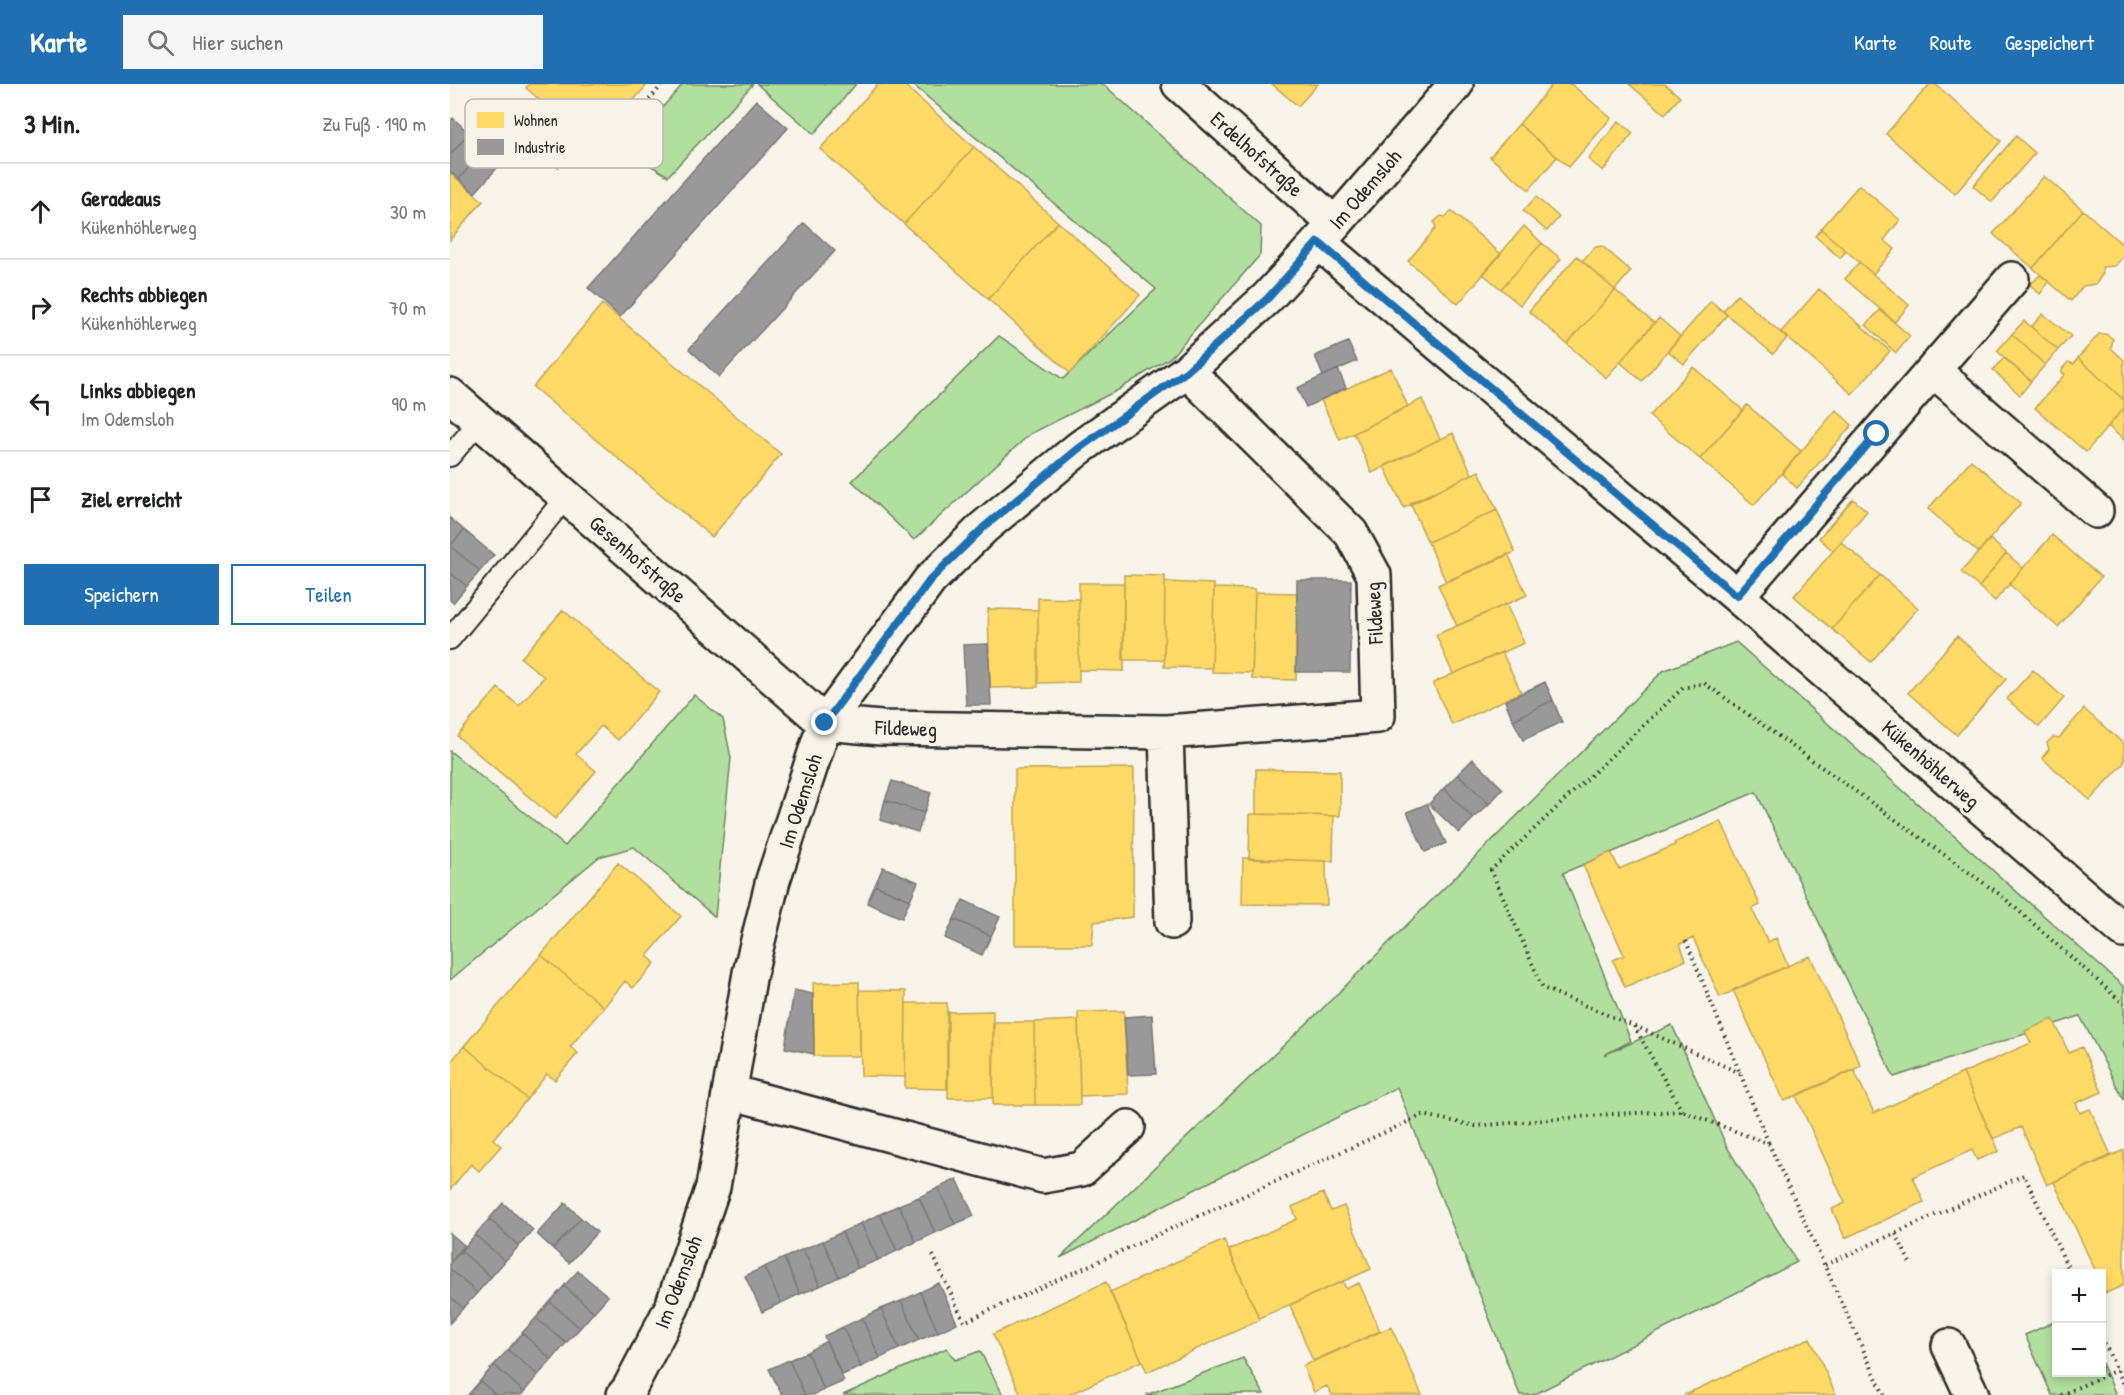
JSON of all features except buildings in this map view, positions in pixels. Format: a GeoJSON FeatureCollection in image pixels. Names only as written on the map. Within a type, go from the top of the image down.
{"type":"FeatureCollection","features":[{"type":"Feature","properties":{"kind":"street","name":"Erdelhofstraße"},"geometry":{"type":"LineString","coordinates":[[1179,84],[1327,233]]}},
{"type":"Feature","properties":{"kind":"street","name":"Im Odemsloh"},"geometry":{"type":"LineString","coordinates":[[624,1395],[672,1307],[713,1187],[750,973],[773,880],[825,723],[930,580],[984,527],[1078,449],[1187,371],[1268,298],[1456,84]]}},
{"type":"Feature","properties":{"kind":"street","name":"Kükenhöhlerweg"},"geometry":{"type":"LineString","coordinates":[[1327,233],[1737,596],[2124,931]]}},
{"type":"Feature","properties":{"kind":"street"},"geometry":{"type":"LineString","coordinates":[[1737,596],[2012,279]]}},
{"type":"Feature","properties":{"kind":"street"},"geometry":{"type":"LineString","coordinates":[[1933,370],[2096,510]]}},
{"type":"Feature","properties":{"kind":"street","name":"Fildeweg"},"geometry":{"type":"LineString","coordinates":[[825,723],[881,728],[1166,732],[1378,716],[1374,575],[1351,533],[1187,371]]}},
{"type":"Feature","properties":{"kind":"street","name":"Gesenhofstraße"},"geometry":{"type":"LineString","coordinates":[[450,395],[825,723]]}},
{"type":"Feature","properties":{"kind":"street"},"geometry":{"type":"LineString","coordinates":[[1166,732],[1172,922]]}},
{"type":"Feature","properties":{"kind":"street"},"geometry":{"type":"LineString","coordinates":[[730,1092],[1044,1176],[1082,1170],[1128,1127]]}},
{"type":"Feature","properties":{"kind":"street"},"geometry":{"type":"LineString","coordinates":[[1949,1346],[1972,1395]]}},
{"type":"Feature","properties":{"kind":"lane"},"geometry":{"type":"LineString","coordinates":[[450,456],[480,422]]}},
{"type":"Feature","properties":{"kind":"lane"},"geometry":{"type":"LineString","coordinates":[[450,639],[566,497]]}},
{"type":"Feature","properties":{"kind":"path"},"geometry":{"type":"LineString","coordinates":[[650,99],[663,84]]}},
{"type":"Feature","properties":{"kind":"path"},"geometry":{"type":"LineString","coordinates":[[1740,1074],[1543,988],[1491,870],[1683,688],[1704,683],[2002,896],[2124,1004]]}},
{"type":"Feature","properties":{"kind":"path"},"geometry":{"type":"LineString","coordinates":[[1686,941],[1769,1144],[1884,1395]]}},
{"type":"Feature","properties":{"kind":"path"},"geometry":{"type":"LineString","coordinates":[[1634,1026],[1682,1111]]}},
{"type":"Feature","properties":{"kind":"path"},"geometry":{"type":"LineString","coordinates":[[933,1255],[964,1322],[1423,1115],[1476,1126],[1613,1114],[1682,1111],[1769,1144]]}},
{"type":"Feature","properties":{"kind":"path"},"geometry":{"type":"LineString","coordinates":[[1825,1265],[2024,1175],[2069,1269]]}},
{"type":"Feature","properties":{"kind":"path"},"geometry":{"type":"LineString","coordinates":[[1895,1233],[1910,1263]]}},
{"type":"Feature","properties":{"kind":"path"},"geometry":{"type":"LineString","coordinates":[[2106,1347],[2124,1385]]}},
{"type":"Feature","properties":{"kind":"path"},"geometry":{"type":"LineString","coordinates":[[2061,1395],[2117,1370]]}},
{"type":"Feature","properties":{"kind":"green space"},"geometry":{"type":"Polygon","coordinates":[[[683,84],[753,84],[668,176],[655,168],[663,168],[663,107],[683,84]]]}},
{"type":"Feature","properties":{"kind":"green space"},"geometry":{"type":"Polygon","coordinates":[[[757,84],[856,84],[814,134],[757,84]]]}},
{"type":"Feature","properties":{"kind":"green space"},"geometry":{"type":"Polygon","coordinates":[[[912,84],[1103,84],[1261,226],[1260,255],[1171,357],[1118,390],[1030,434],[914,540],[852,481],[999,336],[1063,379],[1156,289],[912,84]]]}},
{"type":"Feature","properties":{"kind":"green space"},"geometry":{"type":"Polygon","coordinates":[[[1736,642],[2124,987],[2124,1100],[2080,1016],[1894,1077],[1756,792],[1563,873],[1631,1041],[1604,1055],[1672,1025],[1727,1147],[1797,1262],[1533,1395],[1520,1395],[1397,1087],[1060,1258],[1322,1009],[1663,671],[1736,642]]]}},
{"type":"Feature","properties":{"kind":"green space"},"geometry":{"type":"Polygon","coordinates":[[[694,695],[723,719],[731,758],[715,917],[634,847],[599,857],[450,980],[450,751],[565,846],[694,695]]]}},
{"type":"Feature","properties":{"kind":"green space"},"geometry":{"type":"Polygon","coordinates":[[[2052,1323],[2052,1377],[2106,1377],[2106,1372],[2116,1395],[2052,1395],[2025,1335],[2052,1323]]]}},
{"type":"Feature","properties":{"kind":"green space"},"geometry":{"type":"Polygon","coordinates":[[[947,1348],[955,1360],[980,1351],[1003,1395],[843,1395],[947,1348]]]}},
{"type":"Feature","properties":{"kind":"green space"},"geometry":{"type":"Polygon","coordinates":[[[1243,1358],[1264,1394],[1146,1395],[1243,1358]]]}},
{"type":"Feature","properties":{"kind":"route"},"geometry":{"type":"LineString","coordinates":[[825,723],[930,580],[984,527],[1078,449],[1187,371],[1268,298],[1318,242],[1737,596],[1877,434]]}}]}
